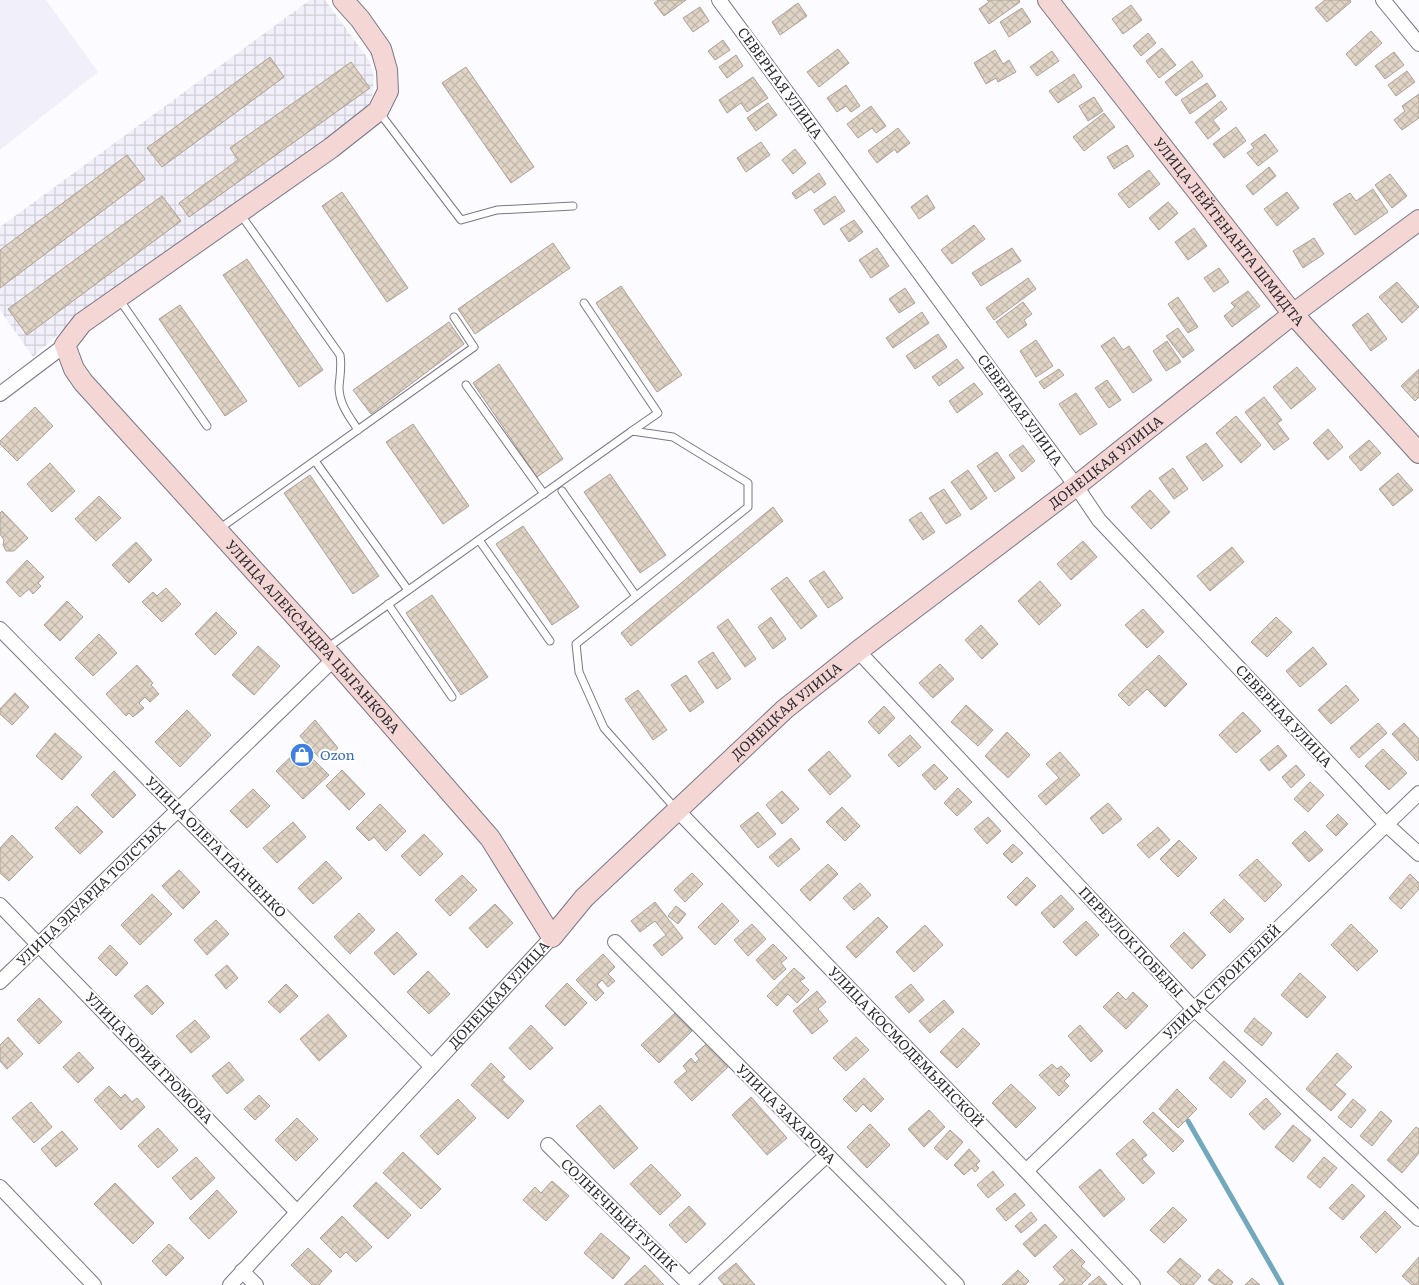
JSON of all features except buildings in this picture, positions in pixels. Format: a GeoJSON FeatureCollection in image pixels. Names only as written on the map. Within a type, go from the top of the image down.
{"type":"FeatureCollection","features":[{"type":"Feature","properties":{"kind":"street"},"geometry":{"type":"LineString","coordinates":[[0,394],[65,345],[82,322],[339,142],[378,112],[388,91],[387,70],[381,49],[360,19],[343,0]]}},
{"type":"Feature","properties":{"kind":"street","name":"СЕВЕРНАЯ УЛИЦА"},"geometry":{"type":"LineString","coordinates":[[719,0],[1099,520],[1387,825],[1419,854]]}},
{"type":"Feature","properties":{"kind":"street","name":"УЛИЦА ЛЕЙТЕНАНТА ШМИДТА"},"geometry":{"type":"LineString","coordinates":[[1048,0],[1293,314],[1419,453]]}},
{"type":"Feature","properties":{"kind":"street"},"geometry":{"type":"LineString","coordinates":[[1383,0],[1419,44]]}},
{"type":"Feature","properties":{"kind":"street","name":"ДОНЕЦКАЯ УЛИЦА"},"geometry":{"type":"LineString","coordinates":[[230,1285],[552,937],[584,898],[785,709],[858,651],[1076,486],[1293,314],[1419,220]]}},
{"type":"Feature","properties":{"kind":"street","name":"УЛИЦА АЛЕКСАНДРА ЦЫГАНКОВА"},"geometry":{"type":"LineString","coordinates":[[65,345],[74,369],[83,382],[329,654],[490,838],[552,937]]}},
{"type":"Feature","properties":{"kind":"street","name":"УЛИЦА ОЛЕГА ПАНЧЕНКО"},"geometry":{"type":"LineString","coordinates":[[0,629],[431,1066]]}},
{"type":"Feature","properties":{"kind":"street","name":"ПЕРЕУЛОК ПОБЕДЫ"},"geometry":{"type":"LineString","coordinates":[[858,651],[1194,1009],[1419,1219]]}},
{"type":"Feature","properties":{"kind":"street","name":"УЛИЦА ЭДУАРДА ТОЛСТЫХ"},"geometry":{"type":"LineString","coordinates":[[0,982],[179,809],[329,654]]}},
{"type":"Feature","properties":{"kind":"street","name":"УЛИЦА СТРОИТЕЛЕЙ"},"geometry":{"type":"LineString","coordinates":[[1026,1171],[1419,793]]}},
{"type":"Feature","properties":{"kind":"street","name":"УЛИЦА КОСМОДЕМЬЯНСКОЙ"},"geometry":{"type":"LineString","coordinates":[[677,810],[1026,1171],[1133,1285]]}},
{"type":"Feature","properties":{"kind":"street","name":"УЛИЦА ЮРИЯ ГРОМОВА"},"geometry":{"type":"LineString","coordinates":[[0,905],[297,1212]]}},
{"type":"Feature","properties":{"kind":"street","name":"УЛИЦА ЗАХАРОВА"},"geometry":{"type":"LineString","coordinates":[[615,942],[956,1285]]}},
{"type":"Feature","properties":{"kind":"street","name":"СОЛНЕЧНЫЙ ТУПИК"},"geometry":{"type":"LineString","coordinates":[[548,1145],[690,1284]]}},
{"type":"Feature","properties":{"kind":"street"},"geometry":{"type":"LineString","coordinates":[[690,1284],[827,1155]]}},
{"type":"Feature","properties":{"kind":"street"},"geometry":{"type":"LineString","coordinates":[[0,1187],[94,1285]]}},
{"type":"Feature","properties":{"kind":"street"},"geometry":{"type":"LineString","coordinates":[[242,1271],[256,1285]]}},
{"type":"Feature","properties":{"kind":"lane"},"geometry":{"type":"LineString","coordinates":[[378,112],[461,220],[497,210],[573,206]]}},
{"type":"Feature","properties":{"kind":"lane"},"geometry":{"type":"LineString","coordinates":[[239,212],[340,355],[342,364],[339,389],[342,407],[358,430]]}},
{"type":"Feature","properties":{"kind":"lane"},"geometry":{"type":"LineString","coordinates":[[118,297],[207,426]]}},
{"type":"Feature","properties":{"kind":"lane"},"geometry":{"type":"LineString","coordinates":[[329,654],[388,604],[658,413],[584,303]]}},
{"type":"Feature","properties":{"kind":"lane"},"geometry":{"type":"LineString","coordinates":[[217,530],[474,347],[454,317]]}},
{"type":"Feature","properties":{"kind":"lane"},"geometry":{"type":"LineString","coordinates":[[466,385],[544,494]]}},
{"type":"Feature","properties":{"kind":"lane"},"geometry":{"type":"LineString","coordinates":[[632,431],[673,437],[748,482],[748,507],[576,644],[579,672],[604,728],[677,810]]}},
{"type":"Feature","properties":{"kind":"lane"},"geometry":{"type":"LineString","coordinates":[[315,461],[408,590]]}},
{"type":"Feature","properties":{"kind":"lane"},"geometry":{"type":"LineString","coordinates":[[562,491],[636,596]]}},
{"type":"Feature","properties":{"kind":"lane"},"geometry":{"type":"LineString","coordinates":[[479,540],[550,641]]}},
{"type":"Feature","properties":{"kind":"lane"},"geometry":{"type":"LineString","coordinates":[[388,604],[452,697]]}},
{"type":"Feature","properties":{"kind":"shaded area"},"geometry":{"type":"Polygon","coordinates":[[[0,0],[46,0],[98,72],[0,150],[0,0]]]}},
{"type":"Feature","properties":{"kind":"shaded area"},"geometry":{"type":"Polygon","coordinates":[[[310,0],[325,0],[369,60],[374,77],[372,97],[363,114],[78,316],[33,357],[0,310],[0,227],[310,0]]]}},
{"type":"Feature","properties":{"kind":"waterway"},"geometry":{"type":"LineString","coordinates":[[1188,1121],[1282,1285]]}},
{"type":"Feature","properties":{"kind":"place","name":"Ozon"},"geometry":{"type":"Point","coordinates":[302,755]}}]}
